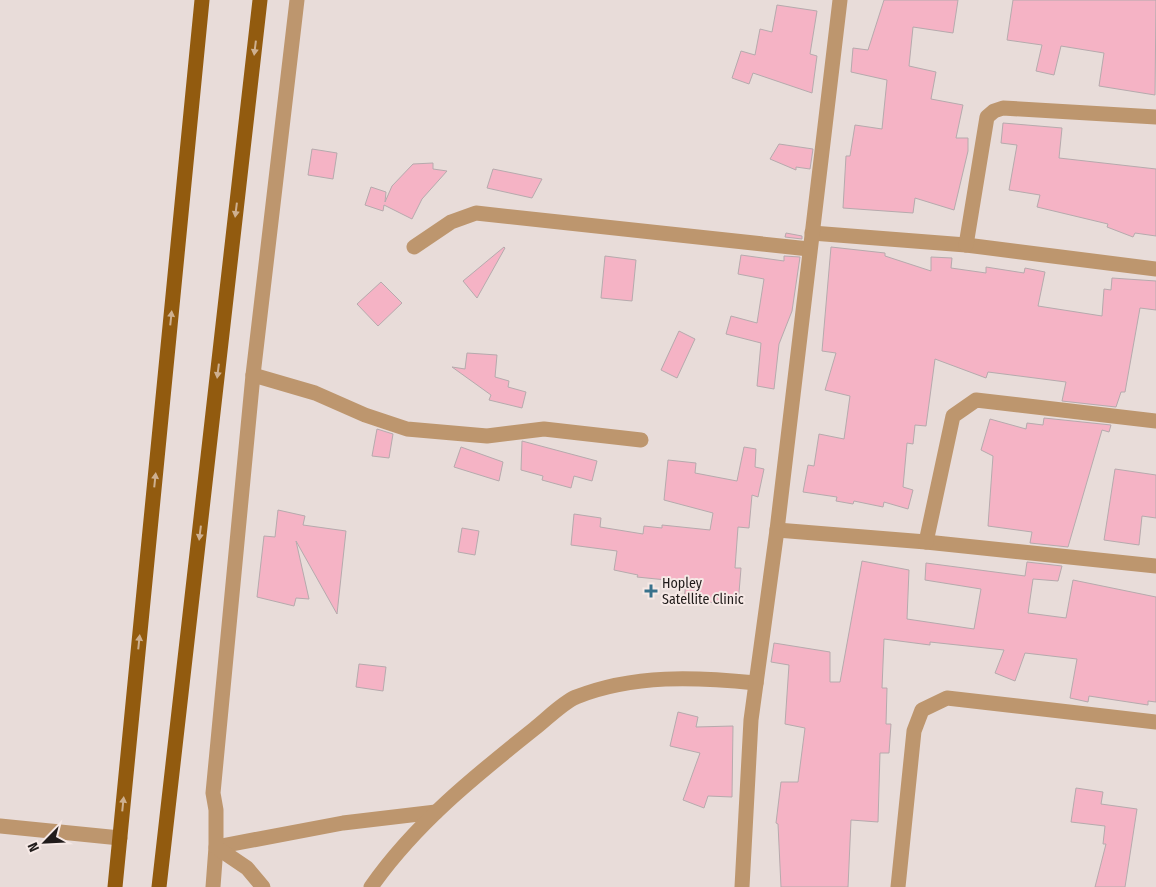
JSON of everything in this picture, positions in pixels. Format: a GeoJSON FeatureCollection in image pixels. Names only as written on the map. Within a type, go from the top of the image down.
{"type":"FeatureCollection","features":[{"type":"Feature","properties":{"kind":"main road"},"geometry":{"type":"LineString","coordinates":[[115,887],[202,0]]}},
{"type":"Feature","properties":{"kind":"main road"},"geometry":{"type":"LineString","coordinates":[[159,887],[260,0]]}},
{"type":"Feature","properties":{"kind":"street"},"geometry":{"type":"LineString","coordinates":[[213,887],[216,810],[213,793],[253,375],[297,0]]}},
{"type":"Feature","properties":{"kind":"street"},"geometry":{"type":"LineString","coordinates":[[742,887],[751,720],[777,530],[840,0]]}},
{"type":"Feature","properties":{"kind":"street"},"geometry":{"type":"LineString","coordinates":[[966,244],[987,117],[994,111],[1003,108],[1156,117]]}},
{"type":"Feature","properties":{"kind":"street"},"geometry":{"type":"LineString","coordinates":[[414,247],[451,222],[476,213],[809,249]]}},
{"type":"Feature","properties":{"kind":"street"},"geometry":{"type":"LineString","coordinates":[[812,233],[966,244],[1156,268]]}},
{"type":"Feature","properties":{"kind":"street"},"geometry":{"type":"LineString","coordinates":[[253,375],[315,393],[365,415],[407,429],[487,436],[544,429],[641,440]]}},
{"type":"Feature","properties":{"kind":"street"},"geometry":{"type":"LineString","coordinates":[[926,542],[953,416],[976,400],[1156,421]]}},
{"type":"Feature","properties":{"kind":"street"},"geometry":{"type":"LineString","coordinates":[[777,530],[926,542],[1156,566]]}},
{"type":"Feature","properties":{"kind":"street"},"geometry":{"type":"LineString","coordinates":[[371,887],[436,812],[472,778],[575,697],[635,680],[714,679],[756,683]]}},
{"type":"Feature","properties":{"kind":"street"},"geometry":{"type":"LineString","coordinates":[[898,887],[914,731],[922,710],[947,698],[1156,722]]}},
{"type":"Feature","properties":{"kind":"street"},"geometry":{"type":"LineString","coordinates":[[216,847],[343,823],[436,812]]}},
{"type":"Feature","properties":{"kind":"street"},"geometry":{"type":"LineString","coordinates":[[0,826],[120,838]]}},
{"type":"Feature","properties":{"kind":"street"},"geometry":{"type":"LineString","coordinates":[[216,847],[247,868],[263,887]]}},
{"type":"Feature","properties":{"kind":"building"},"geometry":{"type":"Polygon","coordinates":[[[884,0],[958,0],[953,33],[913,27],[909,66],[936,72],[931,99],[963,105],[956,138],[968,138],[968,151],[954,210],[915,198],[913,213],[843,208],[846,156],[850,156],[855,125],[882,129],[887,80],[851,72],[853,48],[868,50],[884,0]]]}},
{"type":"Feature","properties":{"kind":"building"},"geometry":{"type":"Polygon","coordinates":[[[1013,0],[1156,0],[1155,95],[1099,86],[1104,53],[1061,46],[1054,75],[1036,71],[1042,45],[1007,40],[1013,0]]]}},
{"type":"Feature","properties":{"kind":"building"},"geometry":{"type":"Polygon","coordinates":[[[777,5],[817,11],[810,54],[817,56],[812,93],[753,73],[749,84],[732,78],[741,51],[755,55],[760,29],[772,32],[777,5]]]}},
{"type":"Feature","properties":{"kind":"building"},"geometry":{"type":"Polygon","coordinates":[[[1003,123],[1062,128],[1059,158],[1156,169],[1156,236],[1135,233],[1133,237],[1107,227],[1108,224],[1037,207],[1040,195],[1009,190],[1017,145],[1001,143],[1003,123]]]}},
{"type":"Feature","properties":{"kind":"building"},"geometry":{"type":"Polygon","coordinates":[[[779,144],[813,149],[810,169],[796,167],[796,170],[770,159],[779,144]]]}},
{"type":"Feature","properties":{"kind":"building"},"geometry":{"type":"Polygon","coordinates":[[[312,149],[337,153],[333,179],[308,175],[312,149]]]}},
{"type":"Feature","properties":{"kind":"building"},"geometry":{"type":"Polygon","coordinates":[[[433,163],[433,169],[447,171],[422,199],[412,219],[384,205],[383,211],[365,205],[371,187],[386,192],[385,202],[392,186],[413,164],[433,163]]]}},
{"type":"Feature","properties":{"kind":"building"},"geometry":{"type":"Polygon","coordinates":[[[493,169],[542,179],[532,198],[487,188],[493,169]]]}},
{"type":"Feature","properties":{"kind":"building"},"geometry":{"type":"Polygon","coordinates":[[[786,233],[802,236],[802,239],[785,237],[786,233]]]}},
{"type":"Feature","properties":{"kind":"building"},"geometry":{"type":"Polygon","coordinates":[[[831,247],[885,253],[885,256],[931,271],[931,257],[952,258],[951,268],[986,273],[986,267],[1024,273],[1025,268],[1045,272],[1038,306],[1102,316],[1104,289],[1111,290],[1112,278],[1156,281],[1156,310],[1140,308],[1125,392],[1121,392],[1116,407],[1062,401],[1066,382],[988,372],[986,378],[935,359],[926,426],[915,425],[913,444],[907,443],[903,487],[913,490],[908,509],[884,502],[883,507],[854,501],[853,504],[836,501],[837,497],[803,492],[808,465],[814,466],[819,434],[844,439],[850,396],[825,390],[836,353],[822,351],[831,247]]]}},
{"type":"Feature","properties":{"kind":"building"},"geometry":{"type":"Polygon","coordinates":[[[505,248],[477,298],[463,281],[505,248]]]}},
{"type":"Feature","properties":{"kind":"building"},"geometry":{"type":"Polygon","coordinates":[[[741,255],[784,261],[784,256],[800,257],[792,311],[779,344],[774,389],[757,386],[761,343],[726,334],[731,316],[757,323],[764,279],[738,274],[741,255]]]}},
{"type":"Feature","properties":{"kind":"building"},"geometry":{"type":"Polygon","coordinates":[[[605,256],[636,260],[632,301],[601,298],[605,256]]]}},
{"type":"Feature","properties":{"kind":"building"},"geometry":{"type":"Polygon","coordinates":[[[381,282],[402,303],[378,326],[357,304],[381,282]]]}},
{"type":"Feature","properties":{"kind":"building"},"geometry":{"type":"Polygon","coordinates":[[[679,331],[695,339],[677,378],[661,370],[679,331]]]}},
{"type":"Feature","properties":{"kind":"building"},"geometry":{"type":"Polygon","coordinates":[[[467,353],[497,355],[495,377],[509,381],[508,387],[526,392],[522,408],[489,400],[491,395],[452,367],[465,369],[467,353]]]}},
{"type":"Feature","properties":{"kind":"building"},"geometry":{"type":"Polygon","coordinates":[[[1044,418],[1111,425],[1109,432],[1102,430],[1068,547],[1030,543],[1032,532],[988,526],[993,456],[981,450],[990,419],[1026,429],[1027,423],[1043,425],[1044,418]]]}},
{"type":"Feature","properties":{"kind":"building"},"geometry":{"type":"Polygon","coordinates":[[[377,429],[393,434],[389,458],[372,456],[377,429]]]}},
{"type":"Feature","properties":{"kind":"building"},"geometry":{"type":"Polygon","coordinates":[[[522,441],[597,461],[592,481],[574,476],[571,488],[542,480],[543,476],[521,470],[522,441]]]}},
{"type":"Feature","properties":{"kind":"building"},"geometry":{"type":"Polygon","coordinates":[[[461,447],[503,462],[499,481],[454,467],[461,447]]]}},
{"type":"Feature","properties":{"kind":"building"},"geometry":{"type":"Polygon","coordinates":[[[744,447],[756,449],[755,467],[764,469],[758,497],[752,495],[749,528],[738,527],[735,568],[741,568],[738,605],[684,600],[686,582],[637,577],[638,575],[614,570],[617,551],[571,545],[574,514],[601,518],[600,527],[643,534],[644,526],[662,528],[662,525],[710,530],[713,513],[664,500],[668,460],[696,463],[695,473],[737,481],[744,447]]]}},
{"type":"Feature","properties":{"kind":"building"},"geometry":{"type":"Polygon","coordinates":[[[1115,469],[1156,475],[1156,518],[1142,516],[1139,545],[1104,540],[1115,469]]]}},
{"type":"Feature","properties":{"kind":"building"},"geometry":{"type":"Polygon","coordinates":[[[278,510],[305,516],[303,525],[346,531],[337,614],[296,541],[309,599],[296,598],[294,606],[257,597],[264,536],[275,537],[278,510]]]}},
{"type":"Feature","properties":{"kind":"building"},"geometry":{"type":"Polygon","coordinates":[[[462,528],[479,531],[475,555],[458,552],[462,528]]]}},
{"type":"Feature","properties":{"kind":"building"},"geometry":{"type":"Polygon","coordinates":[[[862,561],[909,570],[907,619],[974,629],[981,589],[925,580],[926,563],[1025,576],[1027,562],[1062,566],[1058,581],[1033,579],[1028,613],[1066,618],[1073,580],[1156,597],[1156,702],[1148,701],[1148,705],[1089,696],[1088,702],[1070,698],[1077,659],[1025,653],[1015,681],[995,673],[1004,650],[930,642],[930,645],[884,639],[882,688],[887,688],[886,724],[891,724],[889,753],[880,753],[878,822],[851,820],[848,887],[781,887],[778,824],[776,823],[781,782],[798,782],[805,728],[785,724],[789,665],[771,662],[774,643],[830,652],[830,682],[840,682],[862,561]]]}},
{"type":"Feature","properties":{"kind":"building"},"geometry":{"type":"Polygon","coordinates":[[[359,664],[386,667],[383,691],[356,687],[359,664]]]}},
{"type":"Feature","properties":{"kind":"building"},"geometry":{"type":"Polygon","coordinates":[[[678,712],[698,717],[696,727],[733,726],[732,797],[708,796],[704,808],[683,800],[700,753],[670,746],[678,712]]]}},
{"type":"Feature","properties":{"kind":"building"},"geometry":{"type":"Polygon","coordinates":[[[1076,788],[1103,792],[1101,804],[1137,809],[1125,887],[1095,887],[1106,844],[1103,844],[1105,826],[1071,822],[1076,788]]]}},
{"type":"Feature","properties":{"kind":"place","name":"Hopley Satellite Clinic"},"geometry":{"type":"Point","coordinates":[651,591]}}]}
